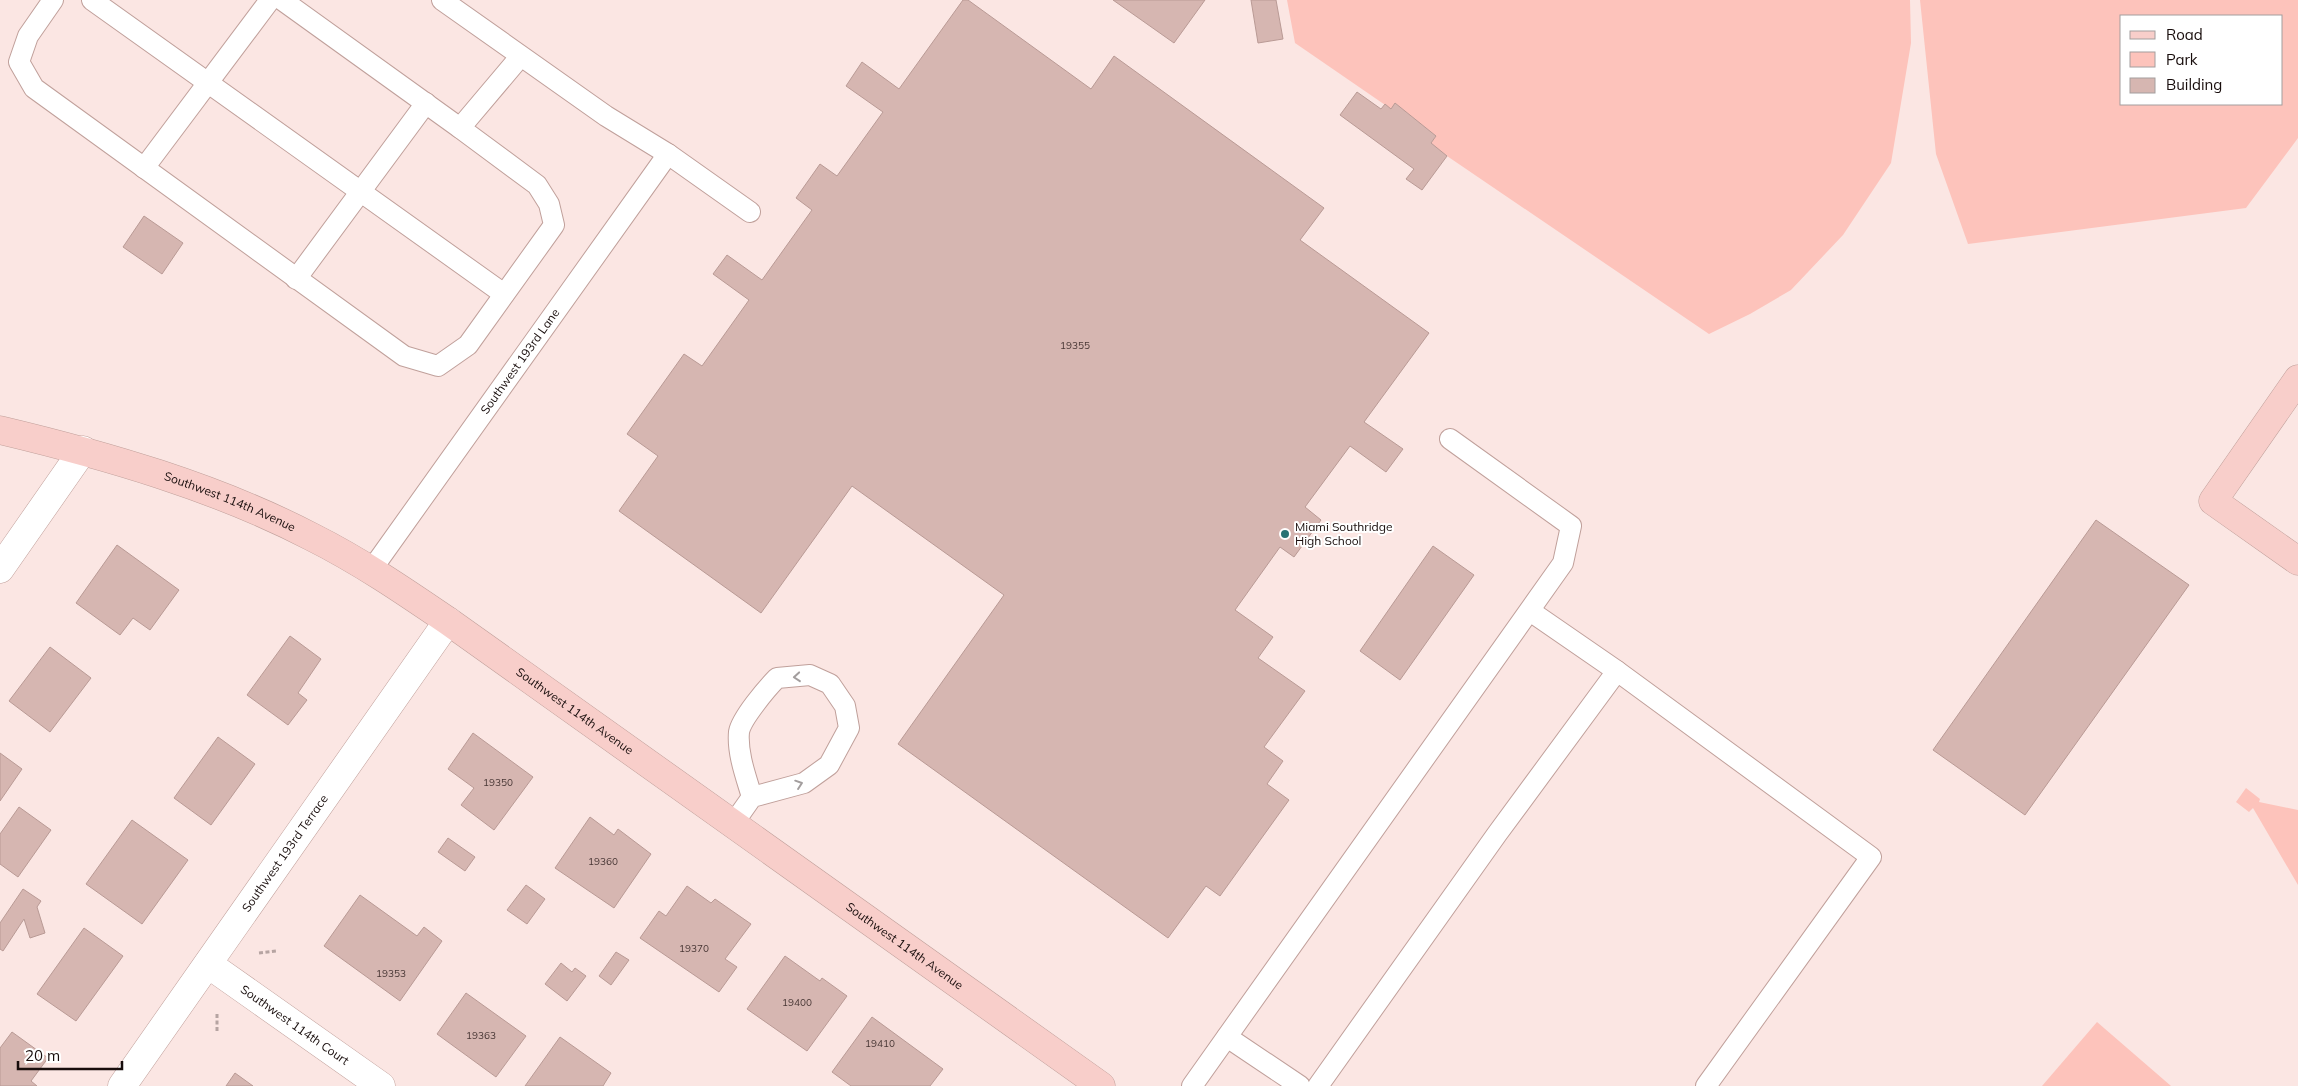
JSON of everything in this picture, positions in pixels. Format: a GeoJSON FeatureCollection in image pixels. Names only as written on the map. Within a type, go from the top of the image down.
{"type":"FeatureCollection","features":[{"type":"Feature","properties":{"kind":"street"},"geometry":{"type":"LineString","coordinates":[[2298,379],[2213,501],[2298,561]]}},
{"type":"Feature","properties":{"kind":"street","name":"Southwest 114th Avenue"},"geometry":{"type":"LineString","coordinates":[[0,430],[84,450],[146,470],[259,512],[311,536],[372,569],[448,621],[1101,1086]]}},
{"type":"Feature","properties":{"kind":"street"},"geometry":{"type":"LineString","coordinates":[[0,568],[84,450]]}},
{"type":"Feature","properties":{"kind":"street","name":"Southwest 193rd Terrace"},"geometry":{"type":"LineString","coordinates":[[122,1086],[448,621]]}},
{"type":"Feature","properties":{"kind":"street","name":"Southwest 114th Court"},"geometry":{"type":"LineString","coordinates":[[208,964],[381,1086]]}},
{"type":"Feature","properties":{"kind":"lane"},"geometry":{"type":"LineString","coordinates":[[53,0],[28,36],[19,62],[34,88],[404,356],[438,366],[468,345],[554,225],[549,204],[537,185],[282,0]]}},
{"type":"Feature","properties":{"kind":"lane"},"geometry":{"type":"LineString","coordinates":[[92,0],[504,294]]}},
{"type":"Feature","properties":{"kind":"lane"},"geometry":{"type":"LineString","coordinates":[[144,168],[270,0]]}},
{"type":"Feature","properties":{"kind":"lane"},"geometry":{"type":"LineString","coordinates":[[442,0],[520,57],[606,116],[668,154],[750,212]]}},
{"type":"Feature","properties":{"kind":"lane"},"geometry":{"type":"LineString","coordinates":[[460,128],[520,57]]}},
{"type":"Feature","properties":{"kind":"lane"},"geometry":{"type":"LineString","coordinates":[[296,279],[426,104]]}},
{"type":"Feature","properties":{"kind":"lane","name":"Southwest 193rd Lane"},"geometry":{"type":"LineString","coordinates":[[372,569],[668,154]]}},
{"type":"Feature","properties":{"kind":"lane"},"geometry":{"type":"LineString","coordinates":[[1192,1086],[1563,563],[1571,526],[1450,439]]}},
{"type":"Feature","properties":{"kind":"lane"},"geometry":{"type":"LineString","coordinates":[[1530,611],[1617,671],[1870,857],[1706,1086]]}},
{"type":"Feature","properties":{"kind":"lane"},"geometry":{"type":"LineString","coordinates":[[1318,1086],[1502,827],[1617,671]]}},
{"type":"Feature","properties":{"kind":"lane"},"geometry":{"type":"LineString","coordinates":[[733,824],[752,797],[804,783],[830,765],[849,728],[845,706],[830,684],[810,675],[777,678],[757,700],[739,731],[742,761],[752,797]]}},
{"type":"Feature","properties":{"kind":"lane"},"geometry":{"type":"LineString","coordinates":[[1227,1037],[1300,1086]]}},
{"type":"Feature","properties":{"kind":"path"},"geometry":{"type":"LineString","coordinates":[[259,953],[276,951]]}},
{"type":"Feature","properties":{"kind":"path"},"geometry":{"type":"LineString","coordinates":[[217,1013],[217,1031]]}},
{"type":"Feature","properties":{"kind":"green space"},"geometry":{"type":"Polygon","coordinates":[[[1287,0],[1910,0],[1911,43],[1891,163],[1843,235],[1791,290],[1750,314],[1709,334],[1447,156],[1431,143],[1436,136],[1396,104],[1391,109],[1295,43],[1287,0]]]}},
{"type":"Feature","properties":{"kind":"green space"},"geometry":{"type":"Polygon","coordinates":[[[1920,0],[2298,0],[2298,138],[2246,208],[1968,244],[1936,154],[1920,0]]]}},
{"type":"Feature","properties":{"kind":"green space"},"geometry":{"type":"Polygon","coordinates":[[[2246,788],[2260,799],[2259,802],[2298,810],[2298,885],[2253,808],[2249,812],[2236,802],[2246,788]]]}},
{"type":"Feature","properties":{"kind":"green space"},"geometry":{"type":"Polygon","coordinates":[[[2097,1022],[2171,1086],[2042,1086],[2097,1022]]]}},
{"type":"Feature","properties":{"kind":"building"},"geometry":{"type":"Polygon","coordinates":[[[963,0],[968,0],[1091,89],[1114,56],[1324,208],[1300,240],[1429,333],[1364,422],[1403,449],[1386,472],[1350,446],[1305,507],[1321,520],[1294,557],[1280,547],[1235,610],[1273,637],[1258,658],[1305,691],[1264,747],[1283,761],[1267,784],[1289,800],[1220,896],[1206,886],[1168,938],[898,744],[1004,595],[852,486],[761,613],[619,511],[658,456],[627,434],[684,354],[702,366],[749,300],[713,274],[727,255],[762,280],[812,210],[796,198],[820,164],[837,176],[883,112],[846,86],[862,62],[899,89],[963,0]]]}},
{"type":"Feature","properties":{"kind":"building"},"geometry":{"type":"Polygon","coordinates":[[[1113,0],[1205,0],[1174,43],[1113,0]]]}},
{"type":"Feature","properties":{"kind":"building"},"geometry":{"type":"Polygon","coordinates":[[[1251,0],[1276,0],[1283,39],[1258,43],[1251,0]]]}},
{"type":"Feature","properties":{"kind":"building"},"geometry":{"type":"Polygon","coordinates":[[[1357,92],[1381,109],[1385,104],[1391,109],[1395,103],[1436,136],[1431,143],[1447,156],[1422,190],[1406,179],[1414,169],[1340,115],[1357,92]]]}},
{"type":"Feature","properties":{"kind":"building"},"geometry":{"type":"Polygon","coordinates":[[[144,216],[183,243],[162,274],[123,247],[144,216]]]}},
{"type":"Feature","properties":{"kind":"building"},"geometry":{"type":"Polygon","coordinates":[[[2096,520],[2189,585],[2025,815],[1933,750],[2096,520]]]}},
{"type":"Feature","properties":{"kind":"building"},"geometry":{"type":"Polygon","coordinates":[[[117,545],[179,590],[150,630],[133,618],[120,635],[76,603],[117,545]]]}},
{"type":"Feature","properties":{"kind":"building"},"geometry":{"type":"Polygon","coordinates":[[[1433,546],[1474,575],[1400,680],[1360,651],[1433,546]]]}},
{"type":"Feature","properties":{"kind":"building"},"geometry":{"type":"Polygon","coordinates":[[[290,636],[321,659],[298,693],[307,700],[288,725],[247,695],[290,636]]]}},
{"type":"Feature","properties":{"kind":"building"},"geometry":{"type":"Polygon","coordinates":[[[50,647],[91,678],[50,732],[9,701],[50,647]]]}},
{"type":"Feature","properties":{"kind":"building"},"geometry":{"type":"Polygon","coordinates":[[[473,733],[533,777],[494,830],[461,805],[474,788],[448,769],[473,733]]]}},
{"type":"Feature","properties":{"kind":"building"},"geometry":{"type":"Polygon","coordinates":[[[218,737],[255,764],[211,825],[174,798],[218,737]]]}},
{"type":"Feature","properties":{"kind":"building"},"geometry":{"type":"Polygon","coordinates":[[[0,753],[22,769],[0,801],[0,753]]]}},
{"type":"Feature","properties":{"kind":"building"},"geometry":{"type":"Polygon","coordinates":[[[19,807],[51,830],[18,877],[0,864],[0,834],[19,807]]]}},
{"type":"Feature","properties":{"kind":"building"},"geometry":{"type":"Polygon","coordinates":[[[590,817],[614,835],[618,829],[651,854],[614,908],[555,868],[590,817]]]}},
{"type":"Feature","properties":{"kind":"building"},"geometry":{"type":"Polygon","coordinates":[[[132,820],[188,860],[142,924],[86,884],[132,820]]]}},
{"type":"Feature","properties":{"kind":"building"},"geometry":{"type":"Polygon","coordinates":[[[448,838],[475,857],[465,871],[438,852],[448,838]]]}},
{"type":"Feature","properties":{"kind":"building"},"geometry":{"type":"Polygon","coordinates":[[[526,885],[545,899],[527,924],[507,910],[526,885]]]}},
{"type":"Feature","properties":{"kind":"building"},"geometry":{"type":"Polygon","coordinates":[[[687,886],[711,903],[715,899],[751,924],[725,959],[737,967],[719,992],[640,938],[659,911],[666,916],[687,886]]]}},
{"type":"Feature","properties":{"kind":"building"},"geometry":{"type":"Polygon","coordinates":[[[23,889],[41,901],[37,907],[45,933],[30,938],[24,919],[3,951],[0,949],[0,923],[23,889]]]}},
{"type":"Feature","properties":{"kind":"building"},"geometry":{"type":"Polygon","coordinates":[[[360,895],[417,936],[424,927],[442,941],[400,1001],[324,946],[360,895]]]}},
{"type":"Feature","properties":{"kind":"building"},"geometry":{"type":"Polygon","coordinates":[[[84,928],[123,956],[76,1021],[37,994],[84,928]]]}},
{"type":"Feature","properties":{"kind":"building"},"geometry":{"type":"Polygon","coordinates":[[[616,952],[629,960],[611,985],[599,976],[616,952]]]}},
{"type":"Feature","properties":{"kind":"building"},"geometry":{"type":"Polygon","coordinates":[[[785,956],[820,981],[822,978],[847,996],[807,1051],[747,1009],[785,956]]]}},
{"type":"Feature","properties":{"kind":"building"},"geometry":{"type":"Polygon","coordinates":[[[561,963],[572,972],[575,968],[586,976],[567,1001],[545,984],[561,963]]]}},
{"type":"Feature","properties":{"kind":"building"},"geometry":{"type":"Polygon","coordinates":[[[466,993],[526,1036],[496,1077],[437,1034],[466,993]]]}},
{"type":"Feature","properties":{"kind":"building"},"geometry":{"type":"Polygon","coordinates":[[[872,1017],[943,1069],[930,1086],[851,1086],[832,1072],[872,1017]]]}},
{"type":"Feature","properties":{"kind":"building"},"geometry":{"type":"Polygon","coordinates":[[[12,1032],[48,1058],[31,1081],[37,1086],[0,1086],[0,1048],[12,1032]]]}},
{"type":"Feature","properties":{"kind":"building"},"geometry":{"type":"Polygon","coordinates":[[[560,1037],[611,1073],[603,1086],[525,1086],[560,1037]]]}},
{"type":"Feature","properties":{"kind":"building"},"geometry":{"type":"Polygon","coordinates":[[[235,1073],[253,1086],[226,1086],[235,1073]]]}},
{"type":"Feature","properties":{"kind":"place","name":"Miami Southridge High School"},"geometry":{"type":"Point","coordinates":[1285,534]}}]}
